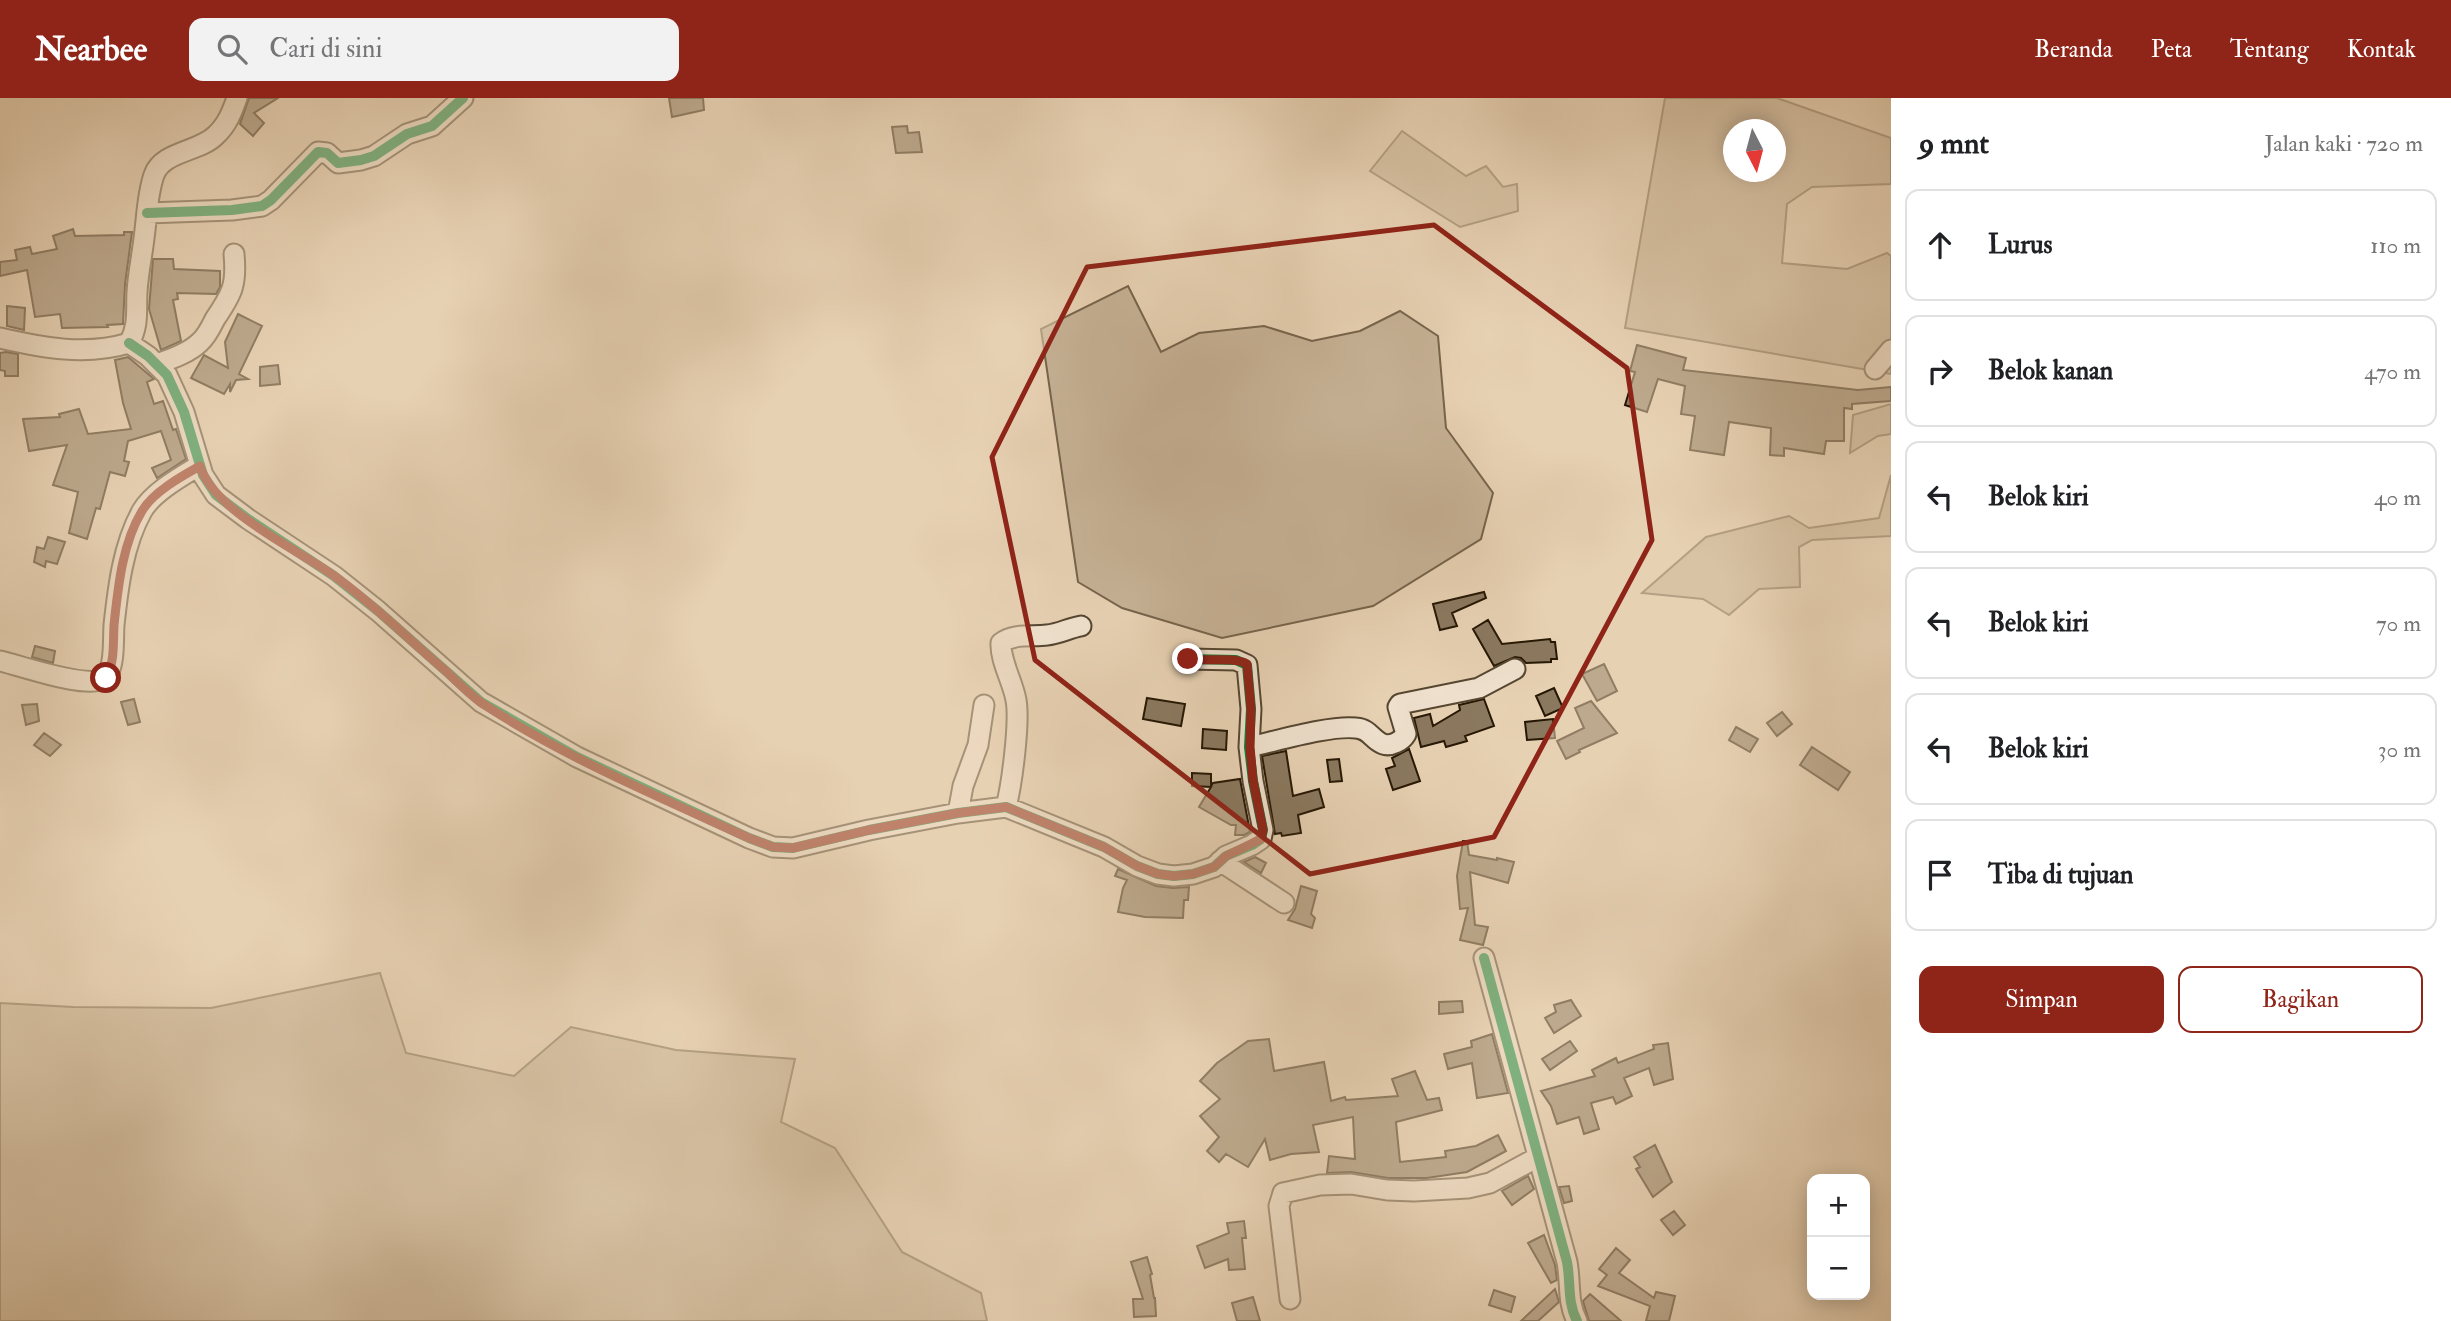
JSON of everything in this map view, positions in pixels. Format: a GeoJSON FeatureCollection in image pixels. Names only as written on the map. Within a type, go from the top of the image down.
{"type":"FeatureCollection","features":[{"type":"Feature","properties":{"kind":"street"},"geometry":{"type":"LineString","coordinates":[[0,338],[85,351],[106,350],[129,343],[136,331],[137,291],[155,173],[170,159],[203,145],[216,136],[229,119],[237,98]]}},
{"type":"Feature","properties":{"kind":"street"},"geometry":{"type":"LineString","coordinates":[[147,213],[232,210],[262,206],[318,152],[327,153],[338,163],[374,156],[407,134],[432,125],[463,98]]}},
{"type":"Feature","properties":{"kind":"street"},"geometry":{"type":"LineString","coordinates":[[157,364],[201,342],[233,290],[236,278],[234,254]]}},
{"type":"Feature","properties":{"kind":"street"},"geometry":{"type":"LineString","coordinates":[[129,343],[167,374],[184,412],[203,475],[216,495],[351,589],[481,702],[577,757],[773,847],[793,848],[869,830],[1006,807],[1104,847],[1137,866],[1158,874],[1193,874],[1214,867],[1226,856],[1261,839],[1263,830],[1253,780],[1247,664],[1236,660],[1188,659]]}},
{"type":"Feature","properties":{"kind":"street"},"geometry":{"type":"LineString","coordinates":[[1875,369],[1891,350]]}},
{"type":"Feature","properties":{"kind":"street"},"geometry":{"type":"LineString","coordinates":[[0,661],[81,680],[97,682],[106,678],[111,665],[117,594],[125,558],[142,509],[171,482],[200,466]]}},
{"type":"Feature","properties":{"kind":"street"},"geometry":{"type":"LineString","coordinates":[[1006,807],[1011,788],[1018,714],[1001,643],[1005,639],[1046,636],[1081,626]]}},
{"type":"Feature","properties":{"kind":"street"},"geometry":{"type":"LineString","coordinates":[[1250,747],[1341,727],[1366,730],[1381,744],[1391,744],[1402,740],[1406,734],[1398,712],[1400,704],[1479,688],[1516,669]]}},
{"type":"Feature","properties":{"kind":"street"},"geometry":{"type":"LineString","coordinates":[[958,813],[963,786],[978,745],[984,705]]}},
{"type":"Feature","properties":{"kind":"street"},"geometry":{"type":"LineString","coordinates":[[1220,862],[1284,903]]}},
{"type":"Feature","properties":{"kind":"street"},"geometry":{"type":"LineString","coordinates":[[1484,958],[1570,1276],[1571,1309],[1577,1321]]}},
{"type":"Feature","properties":{"kind":"street"},"geometry":{"type":"LineString","coordinates":[[1290,1299],[1279,1206],[1283,1193],[1320,1185],[1351,1184],[1414,1192],[1468,1188],[1490,1183],[1538,1157]]}},
{"type":"Feature","properties":{"kind":"highlighted area"},"geometry":{"type":"Polygon","coordinates":[[[1434,225],[1627,368],[1652,540],[1494,837],[1310,874],[1035,660],[992,457],[1087,267],[1434,225]]]}},
{"type":"Feature","properties":{"kind":"shaded area"},"geometry":{"type":"Polygon","coordinates":[[[1665,98],[1777,98],[1891,138],[1891,184],[1812,187],[1787,204],[1782,263],[1847,269],[1887,253],[1891,256],[1891,374],[1625,328],[1665,98]]]}},
{"type":"Feature","properties":{"kind":"shaded area"},"geometry":{"type":"Polygon","coordinates":[[[1402,131],[1466,176],[1486,166],[1503,187],[1517,184],[1518,211],[1460,227],[1370,171],[1402,131]]]}},
{"type":"Feature","properties":{"kind":"shaded area"},"geometry":{"type":"Polygon","coordinates":[[[1128,286],[1161,352],[1199,333],[1264,326],[1312,341],[1360,331],[1400,311],[1438,336],[1446,428],[1493,493],[1481,539],[1373,606],[1222,638],[1122,608],[1078,582],[1041,329],[1128,286]]]}},
{"type":"Feature","properties":{"kind":"shaded area"},"geometry":{"type":"Polygon","coordinates":[[[1891,404],[1891,434],[1878,436],[1850,453],[1853,415],[1891,404]]]}},
{"type":"Feature","properties":{"kind":"shaded area"},"geometry":{"type":"Polygon","coordinates":[[[1891,475],[1891,536],[1812,540],[1799,547],[1800,587],[1759,589],[1729,615],[1703,599],[1642,593],[1706,537],[1789,516],[1809,528],[1879,518],[1891,475]]]}},
{"type":"Feature","properties":{"kind":"shaded area"},"geometry":{"type":"Polygon","coordinates":[[[380,973],[406,1053],[514,1076],[571,1027],[676,1050],[795,1059],[781,1122],[835,1148],[902,1252],[981,1293],[987,1321],[0,1321],[0,1003],[73,1007],[211,1008],[380,973]]]}},
{"type":"Feature","properties":{"kind":"building"},"geometry":{"type":"Polygon","coordinates":[[[249,98],[278,98],[254,113],[264,123],[253,136],[240,124],[249,98]]]}},
{"type":"Feature","properties":{"kind":"building"},"geometry":{"type":"Polygon","coordinates":[[[669,98],[703,98],[704,110],[672,117],[669,98]]]}},
{"type":"Feature","properties":{"kind":"building"},"geometry":{"type":"Polygon","coordinates":[[[907,126],[908,133],[919,132],[922,152],[896,153],[892,127],[907,126]]]}},
{"type":"Feature","properties":{"kind":"building"},"geometry":{"type":"Polygon","coordinates":[[[73,229],[75,236],[124,235],[124,232],[132,232],[123,324],[62,328],[60,314],[35,317],[27,270],[0,276],[0,262],[17,260],[15,250],[30,247],[32,254],[57,249],[53,236],[73,229]]]}},
{"type":"Feature","properties":{"kind":"building"},"geometry":{"type":"Polygon","coordinates":[[[153,259],[173,259],[174,269],[220,271],[220,287],[216,294],[177,293],[178,299],[173,300],[181,341],[161,350],[149,309],[153,259]]]}},
{"type":"Feature","properties":{"kind":"building"},"geometry":{"type":"Polygon","coordinates":[[[7,306],[25,308],[24,330],[7,326],[7,306]]]}},
{"type":"Feature","properties":{"kind":"building"},"geometry":{"type":"Polygon","coordinates":[[[238,314],[262,326],[239,374],[248,379],[236,380],[230,392],[230,384],[224,394],[191,378],[204,355],[228,368],[225,342],[238,314]]]}},
{"type":"Feature","properties":{"kind":"building"},"geometry":{"type":"Polygon","coordinates":[[[1637,345],[1686,358],[1683,370],[1858,390],[1891,387],[1891,401],[1852,404],[1852,409],[1844,408],[1844,441],[1826,441],[1824,454],[1784,448],[1784,456],[1770,455],[1771,428],[1729,422],[1724,455],[1690,450],[1695,416],[1681,414],[1685,386],[1658,379],[1647,412],[1625,405],[1635,372],[1630,371],[1637,345]]]}},
{"type":"Feature","properties":{"kind":"building"},"geometry":{"type":"Polygon","coordinates":[[[0,353],[18,354],[18,376],[5,376],[5,371],[0,370],[0,353]]]}},
{"type":"Feature","properties":{"kind":"building"},"geometry":{"type":"Polygon","coordinates":[[[128,357],[154,379],[147,382],[154,404],[163,401],[186,459],[157,478],[152,468],[171,460],[161,431],[128,441],[124,461],[129,462],[125,476],[110,472],[100,509],[96,508],[87,539],[69,533],[78,492],[53,485],[67,445],[29,451],[23,419],[60,417],[59,414],[79,409],[88,434],[131,429],[115,360],[128,357]]]}},
{"type":"Feature","properties":{"kind":"building"},"geometry":{"type":"Polygon","coordinates":[[[278,365],[280,384],[260,386],[260,367],[278,365]]]}},
{"type":"Feature","properties":{"kind":"building"},"geometry":{"type":"Polygon","coordinates":[[[48,537],[65,542],[57,564],[46,561],[45,567],[34,562],[37,547],[44,549],[48,537]]]}},
{"type":"Feature","properties":{"kind":"building"},"geometry":{"type":"Polygon","coordinates":[[[1484,592],[1486,598],[1452,613],[1457,626],[1440,630],[1433,604],[1484,592]]]}},
{"type":"Feature","properties":{"kind":"building"},"geometry":{"type":"Polygon","coordinates":[[[1488,620],[1502,644],[1550,639],[1555,642],[1557,659],[1551,659],[1551,662],[1526,663],[1515,657],[1494,666],[1473,629],[1488,620]]]}},
{"type":"Feature","properties":{"kind":"building"},"geometry":{"type":"Polygon","coordinates":[[[35,646],[55,651],[53,663],[32,657],[35,646]]]}},
{"type":"Feature","properties":{"kind":"building"},"geometry":{"type":"Polygon","coordinates":[[[1604,664],[1617,691],[1597,701],[1582,674],[1604,664]]]}},
{"type":"Feature","properties":{"kind":"building"},"geometry":{"type":"Polygon","coordinates":[[[1554,688],[1563,708],[1545,716],[1536,696],[1554,688]]]}},
{"type":"Feature","properties":{"kind":"building"},"geometry":{"type":"Polygon","coordinates":[[[1147,698],[1185,704],[1181,726],[1143,719],[1147,698]]]}},
{"type":"Feature","properties":{"kind":"building"},"geometry":{"type":"Polygon","coordinates":[[[134,699],[140,722],[128,725],[121,702],[134,699]]]}},
{"type":"Feature","properties":{"kind":"building"},"geometry":{"type":"Polygon","coordinates":[[[1484,699],[1494,726],[1465,736],[1467,741],[1446,747],[1444,741],[1421,747],[1414,718],[1430,714],[1433,726],[1460,710],[1459,705],[1484,699]]]}},
{"type":"Feature","properties":{"kind":"building"},"geometry":{"type":"Polygon","coordinates":[[[1591,701],[1617,733],[1579,750],[1580,752],[1566,759],[1557,741],[1584,728],[1575,708],[1591,701]]]}},
{"type":"Feature","properties":{"kind":"building"},"geometry":{"type":"Polygon","coordinates":[[[37,704],[39,721],[26,725],[22,705],[37,704]]]}},
{"type":"Feature","properties":{"kind":"building"},"geometry":{"type":"Polygon","coordinates":[[[1782,712],[1792,724],[1777,736],[1767,723],[1782,712]]]}},
{"type":"Feature","properties":{"kind":"building"},"geometry":{"type":"Polygon","coordinates":[[[1553,719],[1555,738],[1527,740],[1525,722],[1553,719]]]}},
{"type":"Feature","properties":{"kind":"building"},"geometry":{"type":"Polygon","coordinates":[[[1736,727],[1758,739],[1750,752],[1729,740],[1736,727]]]}},
{"type":"Feature","properties":{"kind":"building"},"geometry":{"type":"Polygon","coordinates":[[[1203,729],[1227,731],[1226,750],[1202,748],[1203,729]]]}},
{"type":"Feature","properties":{"kind":"building"},"geometry":{"type":"Polygon","coordinates":[[[44,733],[61,745],[50,756],[34,745],[44,733]]]}},
{"type":"Feature","properties":{"kind":"building"},"geometry":{"type":"Polygon","coordinates":[[[1812,747],[1850,772],[1838,790],[1800,765],[1812,747]]]}},
{"type":"Feature","properties":{"kind":"building"},"geometry":{"type":"Polygon","coordinates":[[[1409,749],[1420,781],[1393,790],[1386,769],[1395,766],[1392,758],[1409,749]]]}},
{"type":"Feature","properties":{"kind":"building"},"geometry":{"type":"Polygon","coordinates":[[[1286,751],[1293,796],[1319,789],[1324,807],[1298,815],[1301,833],[1282,836],[1281,833],[1275,834],[1262,756],[1286,751]]]}},
{"type":"Feature","properties":{"kind":"building"},"geometry":{"type":"Polygon","coordinates":[[[1339,759],[1342,781],[1330,782],[1327,760],[1339,759]]]}},
{"type":"Feature","properties":{"kind":"building"},"geometry":{"type":"Polygon","coordinates":[[[1192,773],[1211,774],[1211,786],[1213,783],[1240,779],[1250,832],[1235,835],[1236,825],[1231,825],[1199,807],[1211,787],[1192,786],[1192,773]]]}},
{"type":"Feature","properties":{"kind":"building"},"geometry":{"type":"Polygon","coordinates":[[[1463,841],[1467,841],[1469,855],[1514,862],[1508,883],[1470,872],[1475,925],[1488,927],[1483,945],[1460,940],[1468,908],[1460,909],[1457,876],[1463,841]]]}},
{"type":"Feature","properties":{"kind":"building"},"geometry":{"type":"Polygon","coordinates":[[[1255,857],[1266,863],[1261,873],[1244,862],[1255,857]]]}},
{"type":"Feature","properties":{"kind":"building"},"geometry":{"type":"Polygon","coordinates":[[[1118,869],[1156,886],[1189,887],[1188,900],[1184,900],[1183,918],[1145,917],[1118,912],[1127,880],[1115,876],[1118,869]]]}},
{"type":"Feature","properties":{"kind":"building"},"geometry":{"type":"Polygon","coordinates":[[[1301,886],[1317,891],[1311,914],[1315,918],[1312,928],[1288,920],[1295,909],[1301,886]]]}},
{"type":"Feature","properties":{"kind":"building"},"geometry":{"type":"Polygon","coordinates":[[[1571,1000],[1581,1016],[1554,1033],[1545,1018],[1556,1012],[1554,1005],[1571,1000]]]}},
{"type":"Feature","properties":{"kind":"building"},"geometry":{"type":"Polygon","coordinates":[[[1462,1001],[1463,1012],[1439,1014],[1439,1002],[1462,1001]]]}},
{"type":"Feature","properties":{"kind":"building"},"geometry":{"type":"Polygon","coordinates":[[[1492,1034],[1508,1093],[1477,1098],[1472,1063],[1448,1069],[1444,1054],[1472,1047],[1471,1041],[1492,1034]]]}},
{"type":"Feature","properties":{"kind":"building"},"geometry":{"type":"Polygon","coordinates":[[[1269,1039],[1274,1071],[1324,1062],[1331,1101],[1345,1097],[1346,1100],[1398,1096],[1392,1079],[1415,1071],[1427,1100],[1439,1098],[1442,1110],[1396,1122],[1400,1162],[1446,1157],[1445,1151],[1476,1146],[1498,1135],[1506,1151],[1467,1172],[1427,1178],[1388,1178],[1351,1172],[1327,1173],[1329,1156],[1355,1159],[1353,1117],[1313,1125],[1319,1152],[1291,1154],[1270,1160],[1265,1139],[1248,1167],[1226,1154],[1219,1162],[1207,1151],[1219,1137],[1200,1116],[1220,1099],[1200,1081],[1217,1063],[1248,1041],[1269,1039]]]}},
{"type":"Feature","properties":{"kind":"building"},"geometry":{"type":"Polygon","coordinates":[[[1570,1041],[1577,1051],[1550,1070],[1542,1059],[1570,1041]]]}},
{"type":"Feature","properties":{"kind":"building"},"geometry":{"type":"Polygon","coordinates":[[[1668,1043],[1673,1079],[1654,1085],[1649,1068],[1624,1078],[1632,1096],[1616,1104],[1613,1097],[1591,1103],[1599,1129],[1584,1134],[1579,1117],[1557,1124],[1551,1106],[1541,1091],[1595,1076],[1592,1070],[1616,1058],[1618,1063],[1654,1049],[1653,1045],[1668,1043]]]}},
{"type":"Feature","properties":{"kind":"building"},"geometry":{"type":"Polygon","coordinates":[[[1655,1145],[1672,1182],[1653,1197],[1636,1169],[1640,1167],[1634,1157],[1655,1145]]]}},
{"type":"Feature","properties":{"kind":"building"},"geometry":{"type":"Polygon","coordinates":[[[1528,1176],[1534,1189],[1512,1205],[1502,1191],[1528,1176]]]}},
{"type":"Feature","properties":{"kind":"building"},"geometry":{"type":"Polygon","coordinates":[[[1569,1186],[1572,1201],[1564,1203],[1559,1187],[1569,1186]]]}},
{"type":"Feature","properties":{"kind":"building"},"geometry":{"type":"Polygon","coordinates":[[[1674,1211],[1685,1225],[1673,1235],[1661,1220],[1674,1211]]]}},
{"type":"Feature","properties":{"kind":"building"},"geometry":{"type":"Polygon","coordinates":[[[1244,1221],[1246,1238],[1242,1238],[1245,1269],[1229,1270],[1228,1259],[1205,1268],[1197,1246],[1229,1233],[1227,1223],[1244,1221]]]}},
{"type":"Feature","properties":{"kind":"building"},"geometry":{"type":"Polygon","coordinates":[[[1544,1235],[1555,1265],[1557,1280],[1551,1283],[1528,1243],[1544,1235]]]}},
{"type":"Feature","properties":{"kind":"building"},"geometry":{"type":"Polygon","coordinates":[[[1616,1248],[1630,1260],[1619,1273],[1654,1298],[1656,1292],[1675,1296],[1669,1321],[1646,1321],[1650,1306],[1598,1286],[1607,1275],[1599,1269],[1616,1248]]]}},
{"type":"Feature","properties":{"kind":"building"},"geometry":{"type":"Polygon","coordinates":[[[1147,1257],[1152,1274],[1156,1316],[1134,1317],[1133,1299],[1143,1299],[1131,1262],[1147,1257]]]}},
{"type":"Feature","properties":{"kind":"building"},"geometry":{"type":"Polygon","coordinates":[[[1555,1289],[1559,1302],[1538,1321],[1521,1321],[1555,1289]]]}},
{"type":"Feature","properties":{"kind":"building"},"geometry":{"type":"Polygon","coordinates":[[[1494,1290],[1515,1297],[1511,1312],[1489,1305],[1494,1290]]]}},
{"type":"Feature","properties":{"kind":"building"},"geometry":{"type":"Polygon","coordinates":[[[1590,1294],[1621,1321],[1589,1321],[1583,1301],[1590,1294]]]}},
{"type":"Feature","properties":{"kind":"building"},"geometry":{"type":"Polygon","coordinates":[[[1253,1297],[1260,1321],[1237,1321],[1232,1303],[1253,1297]]]}},
{"type":"Feature","properties":{"kind":"cycle path"},"geometry":{"type":"LineString","coordinates":[[147,213],[232,210],[262,206],[318,152],[327,153],[338,163],[374,156],[407,134],[432,126],[463,98]]}},
{"type":"Feature","properties":{"kind":"cycle path"},"geometry":{"type":"LineString","coordinates":[[129,343],[148,356],[167,375],[184,412],[203,475],[216,495],[334,576],[481,702],[577,757],[773,847],[793,848],[869,830],[1006,807],[1104,847],[1137,866],[1158,874],[1193,874],[1214,867],[1226,856],[1261,839],[1263,830],[1249,747],[1251,709],[1247,665],[1236,660],[1188,659]]}},
{"type":"Feature","properties":{"kind":"cycle path"},"geometry":{"type":"LineString","coordinates":[[1484,958],[1567,1262],[1570,1300],[1577,1321]]}},
{"type":"Feature","properties":{"kind":"route"},"geometry":{"type":"LineString","coordinates":[[106,678],[111,665],[117,594],[127,546],[142,509],[171,482],[200,466],[216,495],[334,576],[481,702],[577,757],[749,838],[773,847],[793,848],[869,830],[1006,807],[1104,847],[1137,866],[1158,874],[1174,876],[1193,874],[1214,867],[1226,856],[1261,839],[1263,830],[1253,780],[1247,664],[1236,660],[1188,659]]}}]}
